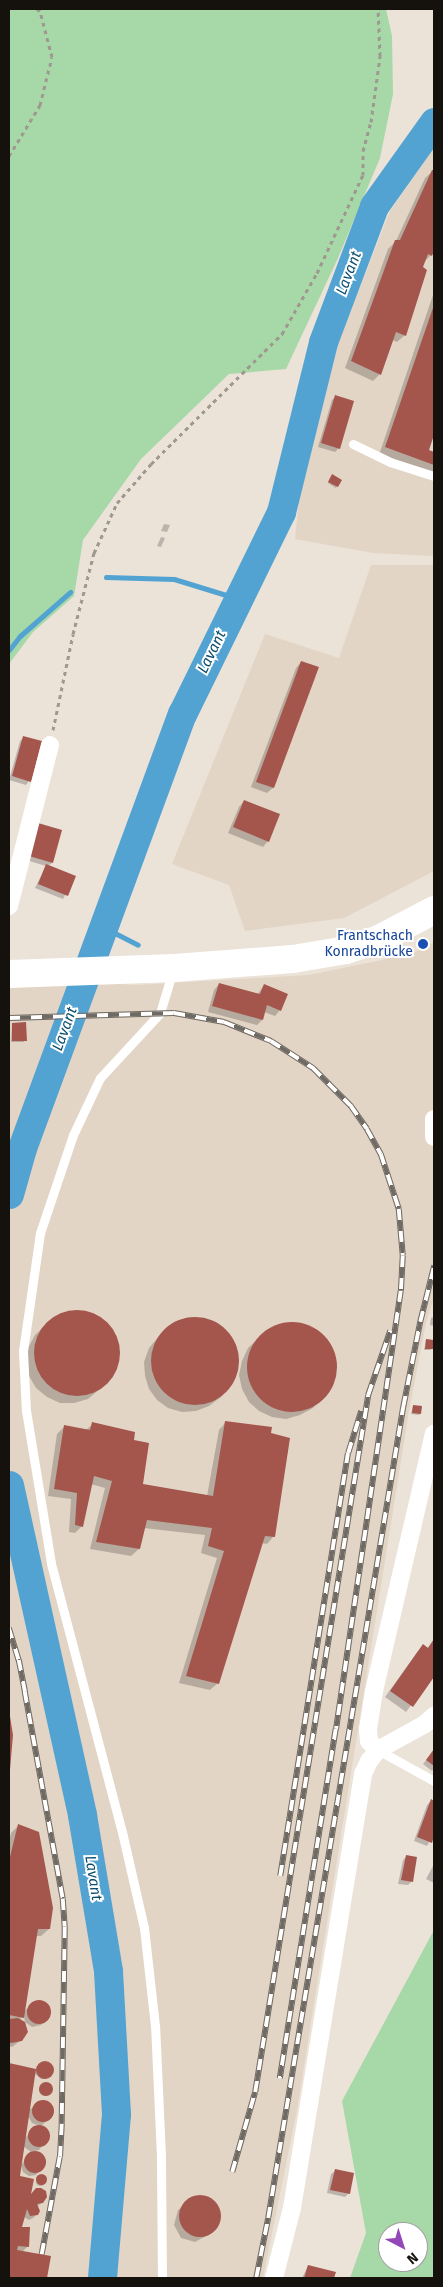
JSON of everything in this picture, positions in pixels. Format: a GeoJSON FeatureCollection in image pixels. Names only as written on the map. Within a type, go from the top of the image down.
{"type":"FeatureCollection","features":[{"type":"Feature","properties":{"kind":"main road"},"geometry":{"type":"LineString","coordinates":[[21,974],[174,968],[293,959],[346,950],[379,939],[434,910]]}},
{"type":"Feature","properties":{"kind":"street"},"geometry":{"type":"LineString","coordinates":[[9,906],[50,745]]}},
{"type":"Feature","properties":{"kind":"street"},"geometry":{"type":"LineString","coordinates":[[434,1119],[434,1137]]}},
{"type":"Feature","properties":{"kind":"street"},"geometry":{"type":"LineString","coordinates":[[378,1750],[369,1741],[368,1729],[374,1691],[434,1434]]}},
{"type":"Feature","properties":{"kind":"street"},"geometry":{"type":"LineString","coordinates":[[274,2278],[294,2199],[363,1774],[369,1761],[378,1750],[425,1724],[434,1716]]}},
{"type":"Feature","properties":{"kind":"lane"},"geometry":{"type":"LineString","coordinates":[[353,444],[390,462],[434,476]]}},
{"type":"Feature","properties":{"kind":"lane"},"geometry":{"type":"LineString","coordinates":[[162,2278],[161,2156],[156,2035],[144,1928],[119,1820],[51,1563],[26,1411],[23,1351],[40,1234],[73,1136],[100,1078],[160,1013],[174,968]]}},
{"type":"Feature","properties":{"kind":"lane"},"geometry":{"type":"LineString","coordinates":[[378,1750],[434,1781]]}},
{"type":"Feature","properties":{"kind":"path"},"geometry":{"type":"LineString","coordinates":[[9,156],[40,105],[52,57],[40,11],[37,9]]}},
{"type":"Feature","properties":{"kind":"path"},"geometry":{"type":"LineString","coordinates":[[50,745],[73,634],[94,553],[117,503],[151,464],[282,334],[316,273],[363,175],[363,150],[371,122],[380,56],[378,9]]}},
{"type":"Feature","properties":{"kind":"shaded area"},"geometry":{"type":"Polygon","coordinates":[[[434,148],[434,556],[373,553],[295,539],[302,472],[340,338],[390,211],[434,148]]]}},
{"type":"Feature","properties":{"kind":"shaded area"},"geometry":{"type":"Polygon","coordinates":[[[371,565],[434,565],[434,871],[344,918],[245,931],[229,885],[172,864],[265,634],[339,658],[371,565]]]}},
{"type":"Feature","properties":{"kind":"shaded area"},"geometry":{"type":"Polygon","coordinates":[[[434,942],[434,1298],[426,1323],[409,1411],[297,2110],[263,2278],[9,2278],[9,977],[136,985],[309,975],[411,954],[434,942]]]}},
{"type":"Feature","properties":{"kind":"green space"},"geometry":{"type":"Polygon","coordinates":[[[9,9],[386,9],[392,36],[393,94],[380,158],[338,258],[286,369],[229,374],[141,459],[83,540],[74,596],[33,632],[9,664],[9,9]]]}},
{"type":"Feature","properties":{"kind":"green space"},"geometry":{"type":"Polygon","coordinates":[[[434,1930],[434,2278],[350,2278],[366,2233],[342,2101],[434,1930]]]}},
{"type":"Feature","properties":{"kind":"building"},"geometry":{"type":"Polygon","coordinates":[[[432,170],[434,170],[434,251],[432,256],[428,254],[423,267],[427,270],[406,336],[396,332],[381,375],[351,361],[395,240],[400,240],[432,170]]]}},
{"type":"Feature","properties":{"kind":"building"},"geometry":{"type":"Polygon","coordinates":[[[434,305],[434,435],[429,450],[434,452],[434,465],[385,447],[434,305]]]}},
{"type":"Feature","properties":{"kind":"building"},"geometry":{"type":"Polygon","coordinates":[[[335,395],[354,401],[340,449],[321,443],[335,395]]]}},
{"type":"Feature","properties":{"kind":"building"},"geometry":{"type":"Polygon","coordinates":[[[332,474],[342,480],[338,487],[328,482],[332,474]]]}},
{"type":"Feature","properties":{"kind":"building"},"geometry":{"type":"Polygon","coordinates":[[[301,661],[319,667],[274,788],[256,782],[301,661]]]}},
{"type":"Feature","properties":{"kind":"building"},"geometry":{"type":"Polygon","coordinates":[[[23,736],[42,741],[31,782],[12,776],[23,736]]]}},
{"type":"Feature","properties":{"kind":"building"},"geometry":{"type":"Polygon","coordinates":[[[244,800],[280,814],[269,842],[233,827],[244,800]]]}},
{"type":"Feature","properties":{"kind":"building"},"geometry":{"type":"Polygon","coordinates":[[[38,823],[62,830],[53,863],[29,856],[38,823]]]}},
{"type":"Feature","properties":{"kind":"building"},"geometry":{"type":"Polygon","coordinates":[[[46,864],[76,876],[68,896],[38,884],[46,864]]]}},
{"type":"Feature","properties":{"kind":"building"},"geometry":{"type":"Polygon","coordinates":[[[219,983],[260,994],[264,984],[288,994],[281,1011],[267,1005],[263,1020],[212,1006],[219,983]]]}},
{"type":"Feature","properties":{"kind":"building"},"geometry":{"type":"Polygon","coordinates":[[[26,1022],[27,1041],[12,1041],[12,1023],[26,1022]]]}},
{"type":"Feature","properties":{"kind":"building"},"geometry":{"type":"Polygon","coordinates":[[[69,1310],[85,1310],[94,1313],[108,1322],[117,1336],[120,1353],[117,1370],[108,1384],[94,1393],[85,1396],[69,1396],[53,1389],[41,1377],[34,1361],[34,1345],[41,1329],[53,1317],[69,1310]]]}},
{"type":"Feature","properties":{"kind":"building"},"geometry":{"type":"Polygon","coordinates":[[[186,1317],[204,1317],[220,1324],[232,1336],[239,1352],[239,1370],[232,1386],[220,1398],[204,1405],[186,1405],[170,1398],[158,1386],[151,1370],[151,1352],[158,1336],[170,1324],[186,1317]]]}},
{"type":"Feature","properties":{"kind":"building"},"geometry":{"type":"Polygon","coordinates":[[[292,1322],[309,1325],[324,1335],[334,1350],[337,1367],[334,1384],[324,1399],[309,1409],[292,1412],[275,1409],[260,1399],[250,1384],[247,1367],[250,1350],[260,1335],[275,1325],[292,1322]]]}},
{"type":"Feature","properties":{"kind":"building"},"geometry":{"type":"Polygon","coordinates":[[[426,1339],[434,1340],[433,1349],[425,1349],[426,1339]]]}},
{"type":"Feature","properties":{"kind":"building"},"geometry":{"type":"Polygon","coordinates":[[[413,1405],[422,1406],[421,1414],[412,1413],[413,1405]]]}},
{"type":"Feature","properties":{"kind":"building"},"geometry":{"type":"Polygon","coordinates":[[[225,1421],[272,1427],[271,1433],[290,1438],[275,1537],[265,1536],[219,1684],[186,1676],[224,1551],[208,1546],[212,1528],[147,1520],[140,1549],[96,1542],[112,1481],[94,1476],[83,1527],[75,1525],[77,1493],[54,1489],[64,1425],[90,1430],[92,1422],[135,1432],[134,1440],[149,1443],[143,1484],[213,1496],[225,1421]]]}},
{"type":"Feature","properties":{"kind":"building"},"geometry":{"type":"Polygon","coordinates":[[[434,1639],[434,1677],[413,1707],[390,1691],[423,1644],[428,1648],[434,1639]]]}},
{"type":"Feature","properties":{"kind":"building"},"geometry":{"type":"Polygon","coordinates":[[[9,1710],[13,1735],[10,1770],[9,1770],[9,1710]]]}},
{"type":"Feature","properties":{"kind":"building"},"geometry":{"type":"Polygon","coordinates":[[[434,1749],[434,1766],[426,1760],[434,1749]]]}},
{"type":"Feature","properties":{"kind":"building"},"geometry":{"type":"Polygon","coordinates":[[[431,1799],[434,1801],[434,1836],[432,1843],[417,1837],[431,1799]]]}},
{"type":"Feature","properties":{"kind":"building"},"geometry":{"type":"Polygon","coordinates":[[[18,1824],[39,1832],[53,1908],[50,1929],[38,1929],[24,2018],[9,2015],[9,1861],[18,1824]]]}},
{"type":"Feature","properties":{"kind":"building"},"geometry":{"type":"Polygon","coordinates":[[[406,1855],[417,1857],[413,1882],[401,1880],[406,1855]]]}},
{"type":"Feature","properties":{"kind":"building"},"geometry":{"type":"Polygon","coordinates":[[[39,2000],[48,2003],[51,2012],[48,2021],[39,2024],[30,2021],[27,2012],[30,2003],[39,2000]]]}},
{"type":"Feature","properties":{"kind":"building"},"geometry":{"type":"Polygon","coordinates":[[[18,2018],[25,2022],[28,2032],[22,2041],[11,2043],[9,2042],[9,2019],[18,2018]]]}},
{"type":"Feature","properties":{"kind":"building"},"geometry":{"type":"Polygon","coordinates":[[[45,2061],[51,2064],[54,2070],[51,2076],[45,2079],[39,2076],[36,2070],[39,2064],[45,2061]]]}},
{"type":"Feature","properties":{"kind":"building"},"geometry":{"type":"Polygon","coordinates":[[[9,2063],[36,2069],[20,2176],[34,2179],[31,2194],[36,2188],[41,2188],[46,2191],[47,2197],[43,2203],[37,2204],[40,2211],[38,2215],[30,2216],[27,2209],[22,2227],[30,2227],[29,2247],[18,2246],[17,2250],[51,2256],[47,2278],[9,2278],[9,2063]]]}},
{"type":"Feature","properties":{"kind":"building"},"geometry":{"type":"Polygon","coordinates":[[[46,2082],[51,2084],[53,2089],[51,2094],[46,2096],[41,2094],[39,2089],[41,2084],[46,2082]]]}},
{"type":"Feature","properties":{"kind":"building"},"geometry":{"type":"Polygon","coordinates":[[[39,2100],[47,2100],[54,2107],[54,2115],[47,2122],[39,2122],[32,2115],[32,2107],[39,2100]]]}},
{"type":"Feature","properties":{"kind":"building"},"geometry":{"type":"Polygon","coordinates":[[[39,2125],[47,2128],[50,2136],[47,2144],[39,2147],[31,2144],[28,2136],[31,2128],[39,2125]]]}},
{"type":"Feature","properties":{"kind":"building"},"geometry":{"type":"Polygon","coordinates":[[[35,2151],[43,2154],[46,2162],[43,2170],[35,2173],[27,2170],[24,2162],[27,2154],[35,2151]]]}},
{"type":"Feature","properties":{"kind":"building"},"geometry":{"type":"Polygon","coordinates":[[[335,2169],[354,2173],[350,2194],[330,2190],[335,2169]]]}},
{"type":"Feature","properties":{"kind":"building"},"geometry":{"type":"Polygon","coordinates":[[[39,2174],[43,2174],[46,2179],[45,2183],[39,2184],[36,2181],[36,2177],[39,2174]]]}},
{"type":"Feature","properties":{"kind":"building"},"geometry":{"type":"Polygon","coordinates":[[[200,2195],[215,2201],[221,2216],[215,2231],[200,2237],[185,2231],[179,2216],[185,2201],[200,2195]]]}},
{"type":"Feature","properties":{"kind":"building"},"geometry":{"type":"Polygon","coordinates":[[[308,2265],[336,2272],[334,2278],[304,2278],[308,2265]]]}},
{"type":"Feature","properties":{"kind":"waterway","name":"Lavant"},"geometry":{"type":"LineString","coordinates":[[9,1194],[22,1148],[182,714],[281,512],[323,342],[374,206],[434,122]]}},
{"type":"Feature","properties":{"kind":"waterway"},"geometry":{"type":"LineString","coordinates":[[106,577],[174,579],[239,599]]}},
{"type":"Feature","properties":{"kind":"waterway"},"geometry":{"type":"LineString","coordinates":[[9,650],[20,636],[70,592]]}},
{"type":"Feature","properties":{"kind":"waterway"},"geometry":{"type":"LineString","coordinates":[[103,927],[138,945]]}},
{"type":"Feature","properties":{"kind":"waterway","name":"Lavant"},"geometry":{"type":"LineString","coordinates":[[9,1485],[82,1815],[108,1971],[116,2114],[102,2278]]}},
{"type":"Feature","properties":{"kind":"waterway"},"geometry":{"type":"LineString","coordinates":[[9,1534],[18,1526]]}},
{"type":"Feature","properties":{"kind":"railway"},"geometry":{"type":"LineString","coordinates":[[9,1018],[174,1013],[224,1022],[271,1041],[313,1068],[351,1106],[381,1154],[399,1209],[403,1256],[401,1291],[336,1729],[280,2079]]}},
{"type":"Feature","properties":{"kind":"railway"},"geometry":{"type":"LineString","coordinates":[[256,2278],[268,2218],[403,1407],[420,1322],[434,1266]]}},
{"type":"Feature","properties":{"kind":"railway"},"geometry":{"type":"LineString","coordinates":[[232,2172],[255,2092],[368,1395],[390,1331]]}},
{"type":"Feature","properties":{"kind":"railway"},"geometry":{"type":"LineString","coordinates":[[280,1876],[348,1453],[361,1411]]}},
{"type":"Feature","properties":{"kind":"railway"},"geometry":{"type":"LineString","coordinates":[[9,1628],[19,1660],[25,1692],[63,1899],[65,1927],[60,2157],[42,2254]]}},
{"type":"Feature","properties":{"kind":"place","name":"Frantschach Konradbrücke"},"geometry":{"type":"Point","coordinates":[423,944]}}]}
